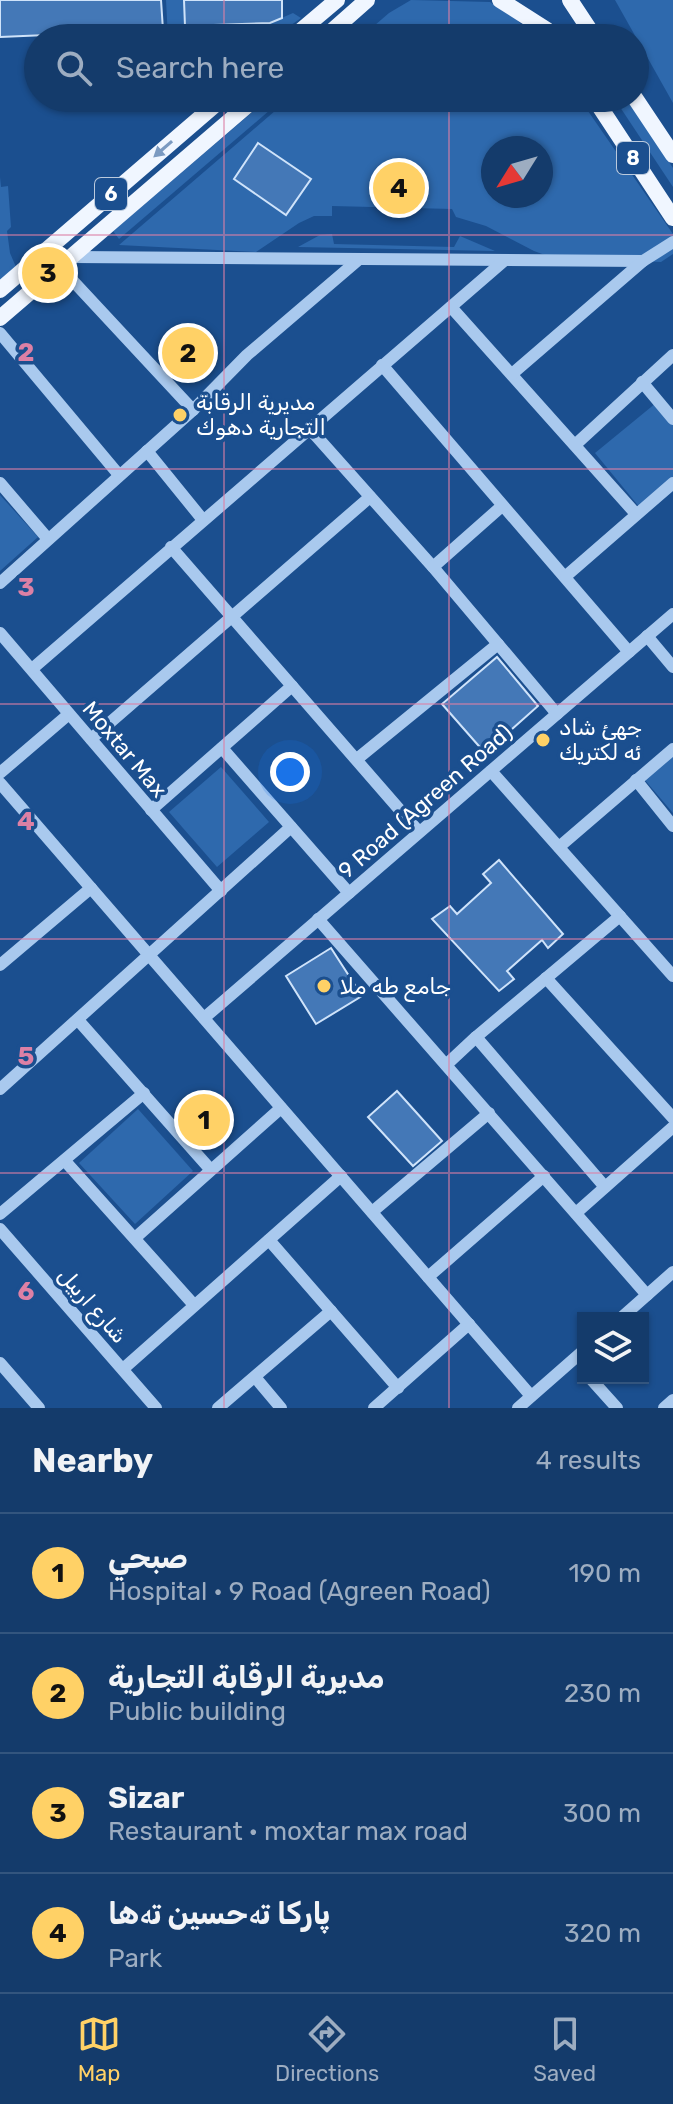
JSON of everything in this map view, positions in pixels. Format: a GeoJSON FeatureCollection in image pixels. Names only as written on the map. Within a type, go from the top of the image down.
{"type":"FeatureCollection","features":[{"type":"Feature","properties":{"kind":"main road"},"geometry":{"type":"LineString","coordinates":[[309,24],[337,0]]}},
{"type":"Feature","properties":{"kind":"main road"},"geometry":{"type":"LineString","coordinates":[[340,24],[367,0]]}},
{"type":"Feature","properties":{"kind":"main road"},"geometry":{"type":"LineString","coordinates":[[500,0],[535,24]]}},
{"type":"Feature","properties":{"kind":"main road"},"geometry":{"type":"LineString","coordinates":[[527,0],[543,24]]}},
{"type":"Feature","properties":{"kind":"main road"},"geometry":{"type":"LineString","coordinates":[[570,0],[586,24]]}},
{"type":"Feature","properties":{"kind":"main road"},"geometry":{"type":"LineString","coordinates":[[583,0],[591,24]]}},
{"type":"Feature","properties":{"kind":"main road","name":"6"},"geometry":{"type":"LineString","coordinates":[[0,290],[207,112]]}},
{"type":"Feature","properties":{"kind":"main road","name":"6"},"geometry":{"type":"LineString","coordinates":[[0,318],[240,112]]}},
{"type":"Feature","properties":{"kind":"main road","name":"8"},"geometry":{"type":"LineString","coordinates":[[603,112],[673,218]]}},
{"type":"Feature","properties":{"kind":"main road","name":"8"},"geometry":{"type":"LineString","coordinates":[[644,112],[673,155]]}},
{"type":"Feature","properties":{"kind":"street"},"geometry":{"type":"LineString","coordinates":[[512,374],[643,261],[673,242]]}},
{"type":"Feature","properties":{"kind":"street"},"geometry":{"type":"LineString","coordinates":[[32,669],[505,260]]}},
{"type":"Feature","properties":{"kind":"street"},"geometry":{"type":"LineString","coordinates":[[0,583],[193,410],[247,355],[357,261]]}},
{"type":"Feature","properties":{"kind":"street"},"geometry":{"type":"LineString","coordinates":[[66,262],[643,261]]}},
{"type":"Feature","properties":{"kind":"street"},"geometry":{"type":"LineString","coordinates":[[66,262],[193,410]]}},
{"type":"Feature","properties":{"kind":"street"},"geometry":{"type":"LineString","coordinates":[[451,307],[636,514]]}},
{"type":"Feature","properties":{"kind":"street"},"geometry":{"type":"LineString","coordinates":[[0,333],[119,475]]}},
{"type":"Feature","properties":{"kind":"street"},"geometry":{"type":"LineString","coordinates":[[575,445],[673,355]]}},
{"type":"Feature","properties":{"kind":"street"},"geometry":{"type":"LineString","coordinates":[[382,365],[629,652]]}},
{"type":"Feature","properties":{"kind":"street"},"geometry":{"type":"LineString","coordinates":[[642,382],[673,419]]}},
{"type":"Feature","properties":{"kind":"street"},"geometry":{"type":"LineString","coordinates":[[309,428],[433,567],[557,714]]}},
{"type":"Feature","properties":{"kind":"street"},"geometry":{"type":"LineString","coordinates":[[147,451],[203,520]]}},
{"type":"Feature","properties":{"kind":"street"},"geometry":{"type":"LineString","coordinates":[[0,483],[48,539]]}},
{"type":"Feature","properties":{"kind":"street"},"geometry":{"type":"LineString","coordinates":[[566,576],[673,483]]}},
{"type":"Feature","properties":{"kind":"street"},"geometry":{"type":"LineString","coordinates":[[91,739],[370,497]]}},
{"type":"Feature","properties":{"kind":"street"},"geometry":{"type":"LineString","coordinates":[[433,567],[502,506]]}},
{"type":"Feature","properties":{"kind":"street"},"geometry":{"type":"LineString","coordinates":[[171,547],[419,832]]}},
{"type":"Feature","properties":{"kind":"street","name":"9 Road (Agreen Road)"},"geometry":{"type":"LineString","coordinates":[[204,1018],[673,614]]}},
{"type":"Feature","properties":{"kind":"street","name":"Moxtar Max"},"geometry":{"type":"LineString","coordinates":[[0,633],[221,891]]}},
{"type":"Feature","properties":{"kind":"street"},"geometry":{"type":"LineString","coordinates":[[647,636],[673,667]]}},
{"type":"Feature","properties":{"kind":"street"},"geometry":{"type":"LineString","coordinates":[[357,759],[498,644]]}},
{"type":"Feature","properties":{"kind":"street"},"geometry":{"type":"LineString","coordinates":[[151,810],[292,686]]}},
{"type":"Feature","properties":{"kind":"street"},"geometry":{"type":"LineString","coordinates":[[0,773],[69,714]]}},
{"type":"Feature","properties":{"kind":"street"},"geometry":{"type":"LineString","coordinates":[[222,748],[349,893]]}},
{"type":"Feature","properties":{"kind":"street"},"geometry":{"type":"LineString","coordinates":[[559,847],[673,749]]}},
{"type":"Feature","properties":{"kind":"street"},"geometry":{"type":"LineString","coordinates":[[491,771],[673,976]]}},
{"type":"Feature","properties":{"kind":"street"},"geometry":{"type":"LineString","coordinates":[[636,780],[673,826]]}},
{"type":"Feature","properties":{"kind":"street"},"geometry":{"type":"LineString","coordinates":[[0,783],[531,1396]]}},
{"type":"Feature","properties":{"kind":"street"},"geometry":{"type":"LineString","coordinates":[[0,1089],[291,827]]}},
{"type":"Feature","properties":{"kind":"street"},"geometry":{"type":"LineString","coordinates":[[0,965],[91,888]]}},
{"type":"Feature","properties":{"kind":"street"},"geometry":{"type":"LineString","coordinates":[[446,1065],[620,916]]}},
{"type":"Feature","properties":{"kind":"street"},"geometry":{"type":"LineString","coordinates":[[318,919],[647,1295]]}},
{"type":"Feature","properties":{"kind":"street"},"geometry":{"type":"LineString","coordinates":[[546,978],[673,1118]]}},
{"type":"Feature","properties":{"kind":"street"},"geometry":{"type":"LineString","coordinates":[[78,1020],[210,1169]]}},
{"type":"Feature","properties":{"kind":"street"},"geometry":{"type":"LineString","coordinates":[[476,1037],[605,1187]]}},
{"type":"Feature","properties":{"kind":"street"},"geometry":{"type":"LineString","coordinates":[[0,1214],[144,1093]]}},
{"type":"Feature","properties":{"kind":"street"},"geometry":{"type":"LineString","coordinates":[[135,1238],[281,1108]]}},
{"type":"Feature","properties":{"kind":"street"},"geometry":{"type":"LineString","coordinates":[[372,1212],[489,1113]]}},
{"type":"Feature","properties":{"kind":"street"},"geometry":{"type":"LineString","coordinates":[[576,1213],[673,1127]]}},
{"type":"Feature","properties":{"kind":"street"},"geometry":{"type":"LineString","coordinates":[[65,1161],[194,1305]]}},
{"type":"Feature","properties":{"kind":"street"},"geometry":{"type":"LineString","coordinates":[[123,1369],[341,1176]]}},
{"type":"Feature","properties":{"kind":"street"},"geometry":{"type":"LineString","coordinates":[[428,1277],[544,1176]]}},
{"type":"Feature","properties":{"kind":"street","name":"شارع اربيل"},"geometry":{"type":"LineString","coordinates":[[0,1229],[154,1407]]}},
{"type":"Feature","properties":{"kind":"street"},"geometry":{"type":"LineString","coordinates":[[269,1240],[398,1388]]}},
{"type":"Feature","properties":{"kind":"street"},"geometry":{"type":"LineString","coordinates":[[628,1312],[673,1272]]}},
{"type":"Feature","properties":{"kind":"street"},"geometry":{"type":"LineString","coordinates":[[218,1408],[331,1311]]}},
{"type":"Feature","properties":{"kind":"street"},"geometry":{"type":"LineString","coordinates":[[374,1408],[469,1324]]}},
{"type":"Feature","properties":{"kind":"street"},"geometry":{"type":"LineString","coordinates":[[518,1408],[577,1356]]}},
{"type":"Feature","properties":{"kind":"street"},"geometry":{"type":"LineString","coordinates":[[0,1363],[39,1408]]}},
{"type":"Feature","properties":{"kind":"street"},"geometry":{"type":"LineString","coordinates":[[255,1377],[281,1408]]}},
{"type":"Feature","properties":{"kind":"street"},"geometry":{"type":"LineString","coordinates":[[595,1384],[617,1408]]}},
{"type":"Feature","properties":{"kind":"street"},"geometry":{"type":"LineString","coordinates":[[664,1408],[673,1400]]}},
{"type":"Feature","properties":{"kind":"shaded area"},"geometry":{"type":"Polygon","coordinates":[[[166,0],[184,0],[186,24],[167,24],[166,0]]]}},
{"type":"Feature","properties":{"kind":"shaded area"},"geometry":{"type":"Polygon","coordinates":[[[411,0],[490,2],[521,24],[376,24],[411,0]]]}},
{"type":"Feature","properties":{"kind":"shaded area"},"geometry":{"type":"Polygon","coordinates":[[[615,0],[673,0],[673,103],[649,60],[649,24],[629,24],[615,0]]]}},
{"type":"Feature","properties":{"kind":"shaded area"},"geometry":{"type":"Polygon","coordinates":[[[293,13],[301,18],[293,24],[242,24],[270,23],[293,13]]]}},
{"type":"Feature","properties":{"kind":"shaded area"},"geometry":{"type":"Polygon","coordinates":[[[253,112],[268,112],[119,239],[113,231],[253,112]]]}},
{"type":"Feature","properties":{"kind":"shaded area"},"geometry":{"type":"Polygon","coordinates":[[[274,112],[589,112],[673,234],[673,254],[661,262],[553,258],[486,226],[456,217],[452,209],[332,206],[332,216],[314,216],[256,252],[119,245],[274,112]],[[258,143],[234,179],[286,215],[310,178],[258,143]]]}},
{"type":"Feature","properties":{"kind":"shaded area"},"geometry":{"type":"Polygon","coordinates":[[[623,112],[635,112],[673,168],[673,187],[623,112]]]}},
{"type":"Feature","properties":{"kind":"shaded area"},"geometry":{"type":"Polygon","coordinates":[[[0,177],[1,187],[8,186],[11,227],[7,231],[10,253],[16,267],[0,283],[0,177]]]}},
{"type":"Feature","properties":{"kind":"shaded area"},"geometry":{"type":"Polygon","coordinates":[[[332,234],[334,244],[454,247],[460,236],[495,251],[298,247],[320,235],[332,234]]]}},
{"type":"Feature","properties":{"kind":"shaded area"},"geometry":{"type":"Polygon","coordinates":[[[656,403],[673,423],[673,491],[645,514],[595,453],[656,403]]]}},
{"type":"Feature","properties":{"kind":"shaded area"},"geometry":{"type":"Polygon","coordinates":[[[0,495],[38,537],[0,571],[0,495]]]}},
{"type":"Feature","properties":{"kind":"shaded area"},"geometry":{"type":"Polygon","coordinates":[[[673,755],[673,813],[644,779],[673,755]]]}},
{"type":"Feature","properties":{"kind":"shaded area"},"geometry":{"type":"Polygon","coordinates":[[[221,767],[269,822],[217,867],[169,812],[221,767]]]}},
{"type":"Feature","properties":{"kind":"shaded area"},"geometry":{"type":"Polygon","coordinates":[[[138,1109],[193,1171],[135,1224],[79,1163],[138,1109]]]}},
{"type":"Feature","properties":{"kind":"building"},"geometry":{"type":"Polygon","coordinates":[[[0,0],[161,0],[163,24],[24,24],[24,36],[0,37],[0,0]]]}},
{"type":"Feature","properties":{"kind":"building"},"geometry":{"type":"Polygon","coordinates":[[[184,0],[282,0],[282,18],[270,23],[185,24],[184,0]]]}},
{"type":"Feature","properties":{"kind":"building"},"geometry":{"type":"Polygon","coordinates":[[[258,143],[311,179],[286,215],[234,179],[258,143]]]}},
{"type":"Feature","properties":{"kind":"building"},"geometry":{"type":"Polygon","coordinates":[[[497,657],[538,706],[485,753],[442,704],[497,657]]]}},
{"type":"Feature","properties":{"kind":"building"},"geometry":{"type":"Polygon","coordinates":[[[499,860],[563,934],[548,948],[542,940],[507,971],[514,979],[499,991],[432,919],[450,906],[457,914],[491,883],[483,874],[499,860]]]}},
{"type":"Feature","properties":{"kind":"building","name":"جامع طه ملا"},"geometry":{"type":"Polygon","coordinates":[[[331,948],[362,996],[316,1024],[286,976],[331,948]]]}},
{"type":"Feature","properties":{"kind":"building"},"geometry":{"type":"Polygon","coordinates":[[[397,1091],[442,1141],[413,1166],[368,1117],[397,1091]]]}},
{"type":"Feature","properties":{"kind":"place","name":"پارکا تەحسین تەها"},"geometry":{"type":"Point","coordinates":[399,188]}},
{"type":"Feature","properties":{"kind":"place","name":"Sizar"},"geometry":{"type":"Point","coordinates":[48,273]}},
{"type":"Feature","properties":{"kind":"place","name":"مديرية الرقابة التجارية"},"geometry":{"type":"Point","coordinates":[188,353]}},
{"type":"Feature","properties":{"kind":"place","name":"مديرية الرقابة التجارية دهوك"},"geometry":{"type":"Point","coordinates":[180,415]}},
{"type":"Feature","properties":{"kind":"place","name":"جهئ شاد ئه لكتريك"},"geometry":{"type":"Point","coordinates":[543,740]}},
{"type":"Feature","properties":{"kind":"place","name":"جامع طه ملا"},"geometry":{"type":"Point","coordinates":[324,986]}},
{"type":"Feature","properties":{"kind":"place","name":"صبحي"},"geometry":{"type":"Point","coordinates":[204,1120]}}]}
